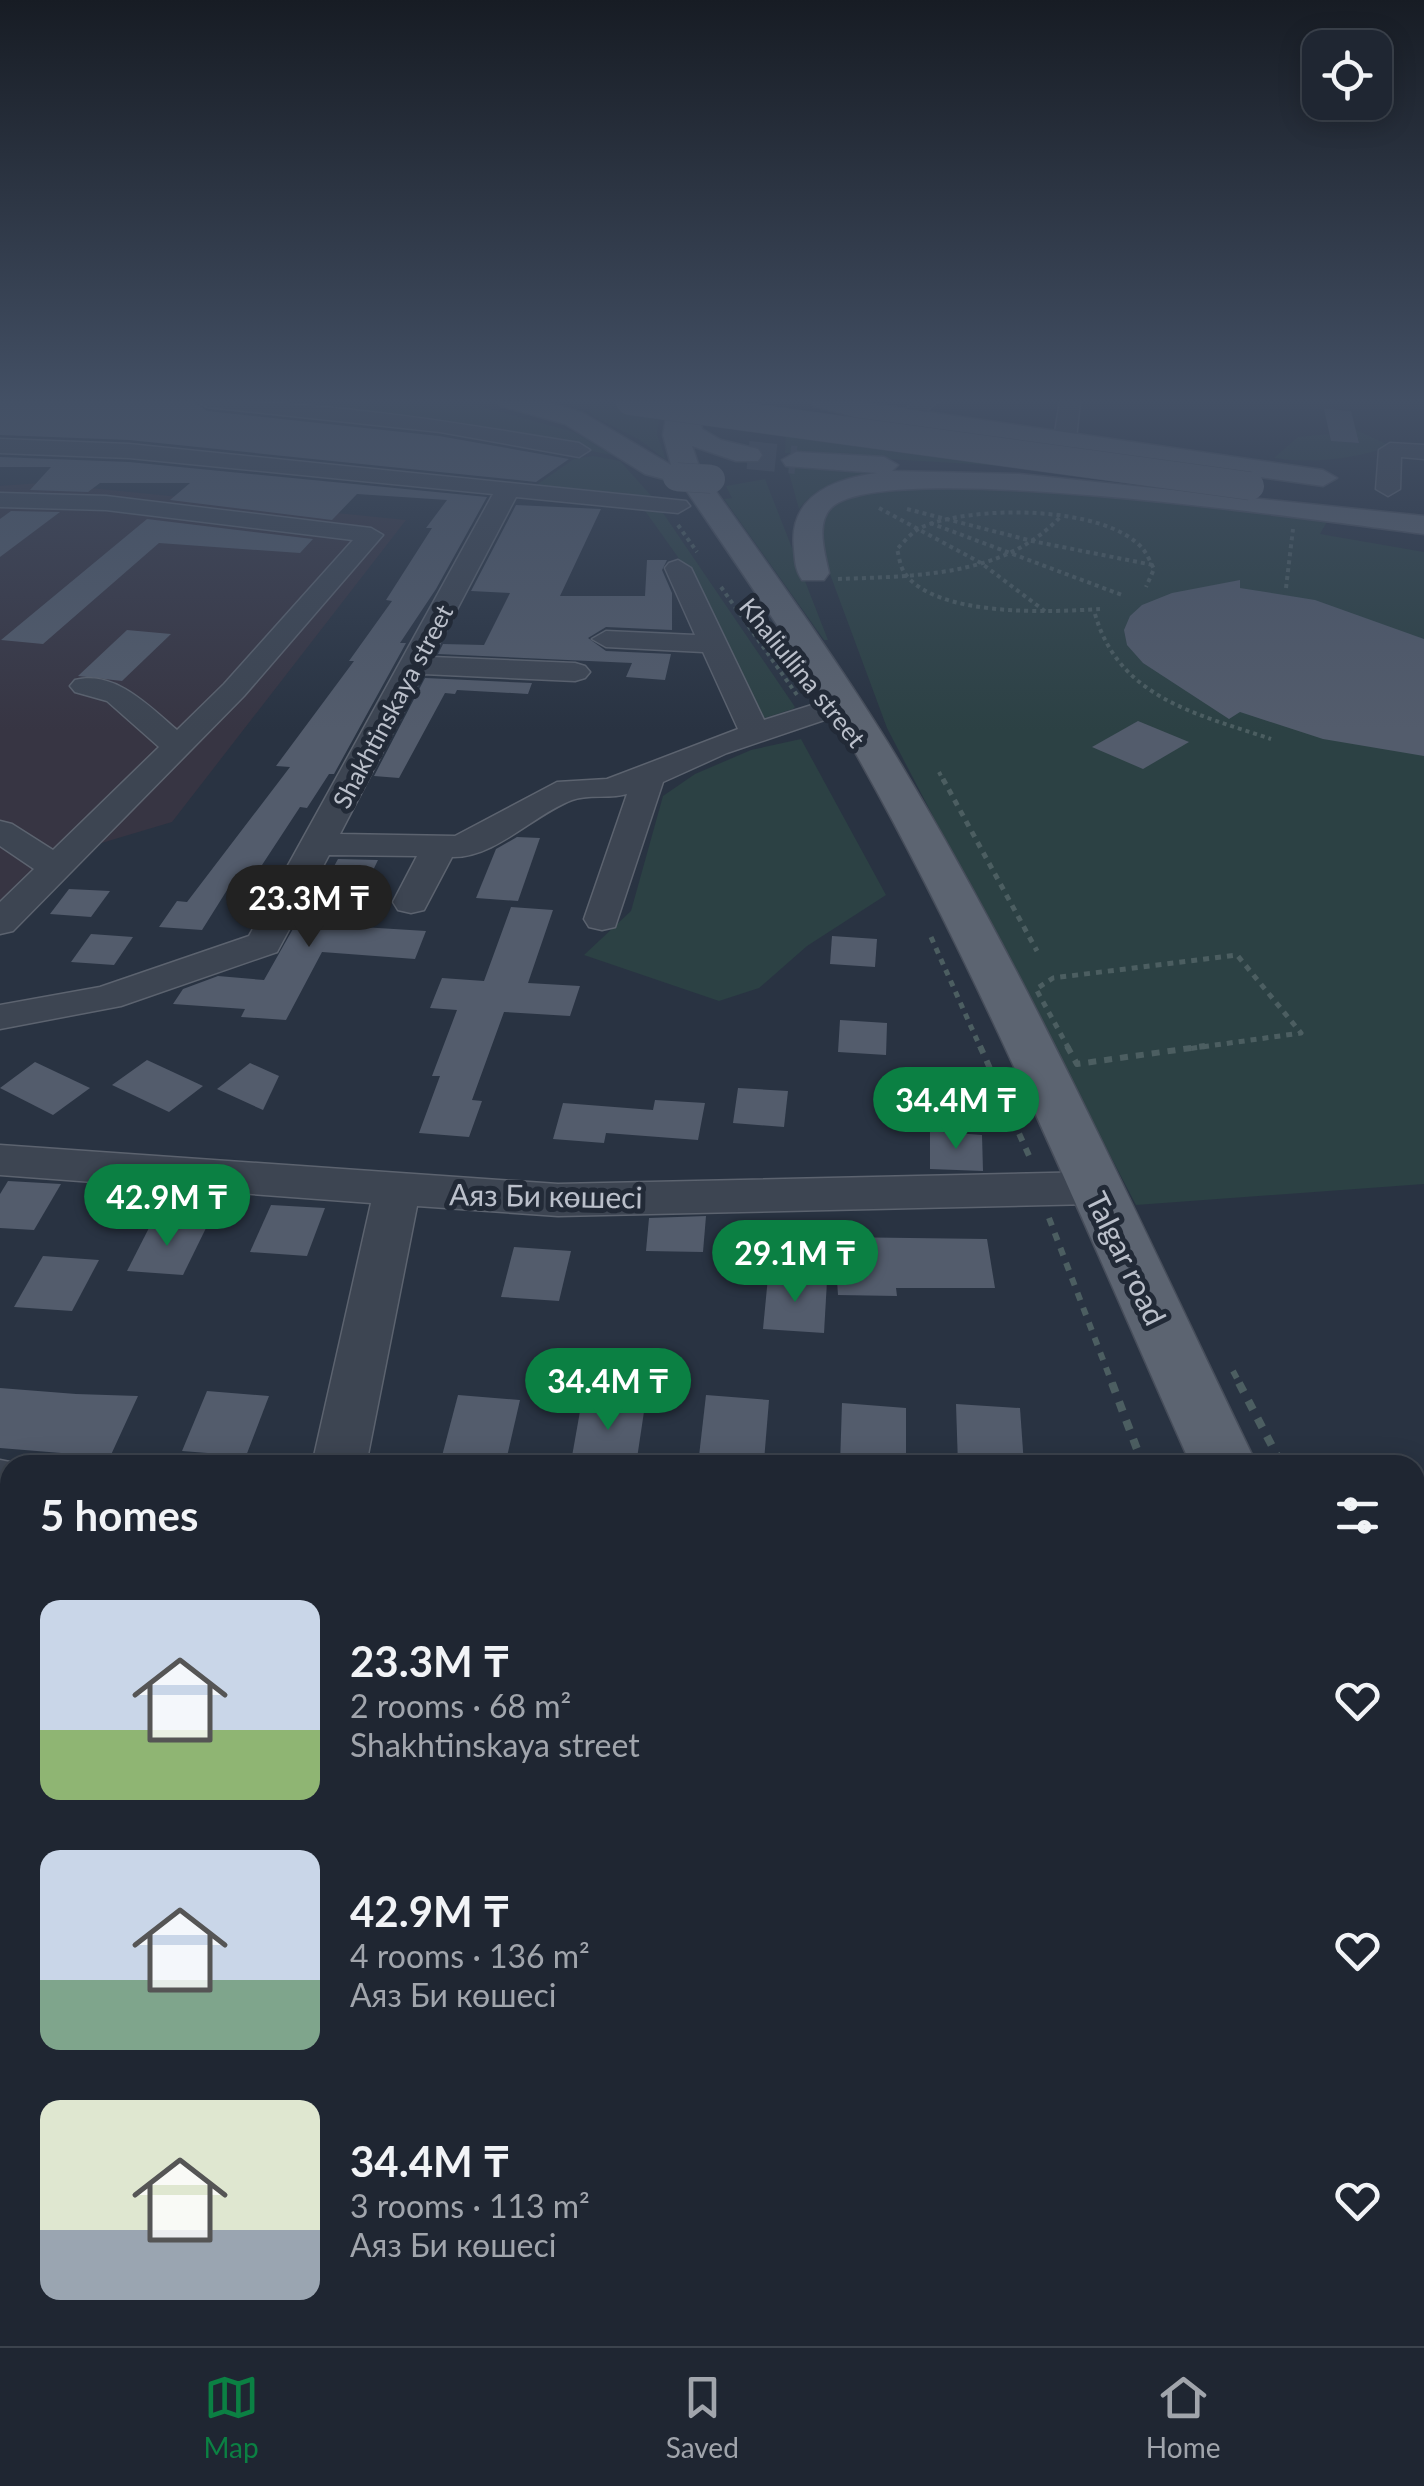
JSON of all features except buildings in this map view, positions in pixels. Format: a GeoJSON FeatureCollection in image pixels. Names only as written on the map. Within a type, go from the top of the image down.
{"type":"FeatureCollection","features":[{"type":"Feature","properties":{"kind":"main road","name":"Khaliullina street"},"geometry":{"type":"LineString","coordinates":[[683,510],[820,711],[916,778]]}},
{"type":"Feature","properties":{"kind":"main road"},"geometry":{"type":"LineString","coordinates":[[715,510],[808,641],[916,778]]}},
{"type":"Feature","properties":{"kind":"main road"},"geometry":{"type":"LineString","coordinates":[[795,510],[826,596],[916,778]]}},
{"type":"Feature","properties":{"kind":"main road"},"geometry":{"type":"LineString","coordinates":[[813,510],[807,529],[826,596]]}},
{"type":"Feature","properties":{"kind":"main road","name":"Talgar road"},"geometry":{"type":"LineString","coordinates":[[916,778],[1066,1188],[1218,1455]]}},
{"type":"Feature","properties":{"kind":"street"},"geometry":{"type":"LineString","coordinates":[[245,510],[384,518]]}},
{"type":"Feature","properties":{"kind":"street"},"geometry":{"type":"LineString","coordinates":[[0,923],[234,690],[394,510]]}},
{"type":"Feature","properties":{"kind":"street","name":"Shakhtinskaya street"},"geometry":{"type":"LineString","coordinates":[[0,1017],[107,998],[264,944],[496,510]]}},
{"type":"Feature","properties":{"kind":"street"},"geometry":{"type":"LineString","coordinates":[[690,564],[714,644],[755,732]]}},
{"type":"Feature","properties":{"kind":"street"},"geometry":{"type":"LineString","coordinates":[[606,639],[714,644]]}},
{"type":"Feature","properties":{"kind":"street"},"geometry":{"type":"LineString","coordinates":[[412,665],[575,672]]}},
{"type":"Feature","properties":{"kind":"street"},"geometry":{"type":"LineString","coordinates":[[84,686],[118,695],[176,745]]}},
{"type":"Feature","properties":{"kind":"street","name":"Shakhtinskaya street"},"geometry":{"type":"LineString","coordinates":[[320,844],[462,846],[569,789],[610,789],[649,777],[716,746],[820,711]]}},
{"type":"Feature","properties":{"kind":"street"},"geometry":{"type":"LineString","coordinates":[[602,919],[649,777]]}},
{"type":"Feature","properties":{"kind":"street"},"geometry":{"type":"LineString","coordinates":[[0,831],[55,867]]}},
{"type":"Feature","properties":{"kind":"street"},"geometry":{"type":"LineString","coordinates":[[411,902],[440,846]]}},
{"type":"Feature","properties":{"kind":"street","name":"Аяз Би көшесі"},"geometry":{"type":"LineString","coordinates":[[0,1160],[558,1200],[1066,1188]]}},
{"type":"Feature","properties":{"kind":"street"},"geometry":{"type":"LineString","coordinates":[[341,1455],[397,1190]]}},
{"type":"Feature","properties":{"kind":"path"},"geometry":{"type":"LineString","coordinates":[[677,510],[690,564]]}},
{"type":"Feature","properties":{"kind":"path"},"geometry":{"type":"LineString","coordinates":[[887,510],[981,563],[1046,613]]}},
{"type":"Feature","properties":{"kind":"path"},"geometry":{"type":"LineString","coordinates":[[913,510],[1032,542],[1153,565]]}},
{"type":"Feature","properties":{"kind":"path"},"geometry":{"type":"LineString","coordinates":[[1100,609],[1046,613],[962,602],[922,587],[908,576],[899,564],[897,549],[905,536],[917,528],[942,519],[984,512],[1061,516],[1126,536],[1149,554],[1153,565],[1146,587]]}},
{"type":"Feature","properties":{"kind":"path"},"geometry":{"type":"LineString","coordinates":[[826,596],[981,563],[1032,542],[1061,516]]}},
{"type":"Feature","properties":{"kind":"path"},"geometry":{"type":"LineString","coordinates":[[928,523],[1122,595]]}},
{"type":"Feature","properties":{"kind":"path"},"geometry":{"type":"LineString","coordinates":[[1286,588],[1292,545]]}},
{"type":"Feature","properties":{"kind":"path"},"geometry":{"type":"LineString","coordinates":[[713,576],[820,711]]}},
{"type":"Feature","properties":{"kind":"path"},"geometry":{"type":"LineString","coordinates":[[1095,614],[1107,655],[1139,684],[1176,706],[1271,739]]}},
{"type":"Feature","properties":{"kind":"path"},"geometry":{"type":"LineString","coordinates":[[916,778],[1037,951]]}},
{"type":"Feature","properties":{"kind":"path"},"geometry":{"type":"LineString","coordinates":[[925,924],[1030,1158],[1066,1188],[1141,1455]]}},
{"type":"Feature","properties":{"kind":"path"},"geometry":{"type":"LineString","coordinates":[[1237,955],[1301,1034],[1077,1064],[1036,989],[1053,978],[1237,955]]}},
{"type":"Feature","properties":{"kind":"shaded area"},"geometry":{"type":"Polygon","coordinates":[[[0,510],[312,510],[406,520],[172,822],[78,850],[0,933],[0,510]]]}},
{"type":"Feature","properties":{"kind":"green space"},"geometry":{"type":"Polygon","coordinates":[[[645,510],[661,510],[793,709],[765,718],[759,716],[685,567],[645,510]]]}},
{"type":"Feature","properties":{"kind":"green space"},"geometry":{"type":"Polygon","coordinates":[[[732,510],[777,510],[828,640],[824,640],[732,510]]]}},
{"type":"Feature","properties":{"kind":"green space"},"geometry":{"type":"Polygon","coordinates":[[[828,510],[1252,510],[1328,520],[1320,534],[1424,552],[1424,1184],[1136,1205],[887,728],[817,539],[822,515],[828,510]]]}},
{"type":"Feature","properties":{"kind":"green space"},"geometry":{"type":"Polygon","coordinates":[[[801,739],[886,895],[807,946],[759,988],[719,1001],[584,955],[631,911],[663,796],[695,774],[751,750],[801,739]]]}}]}
